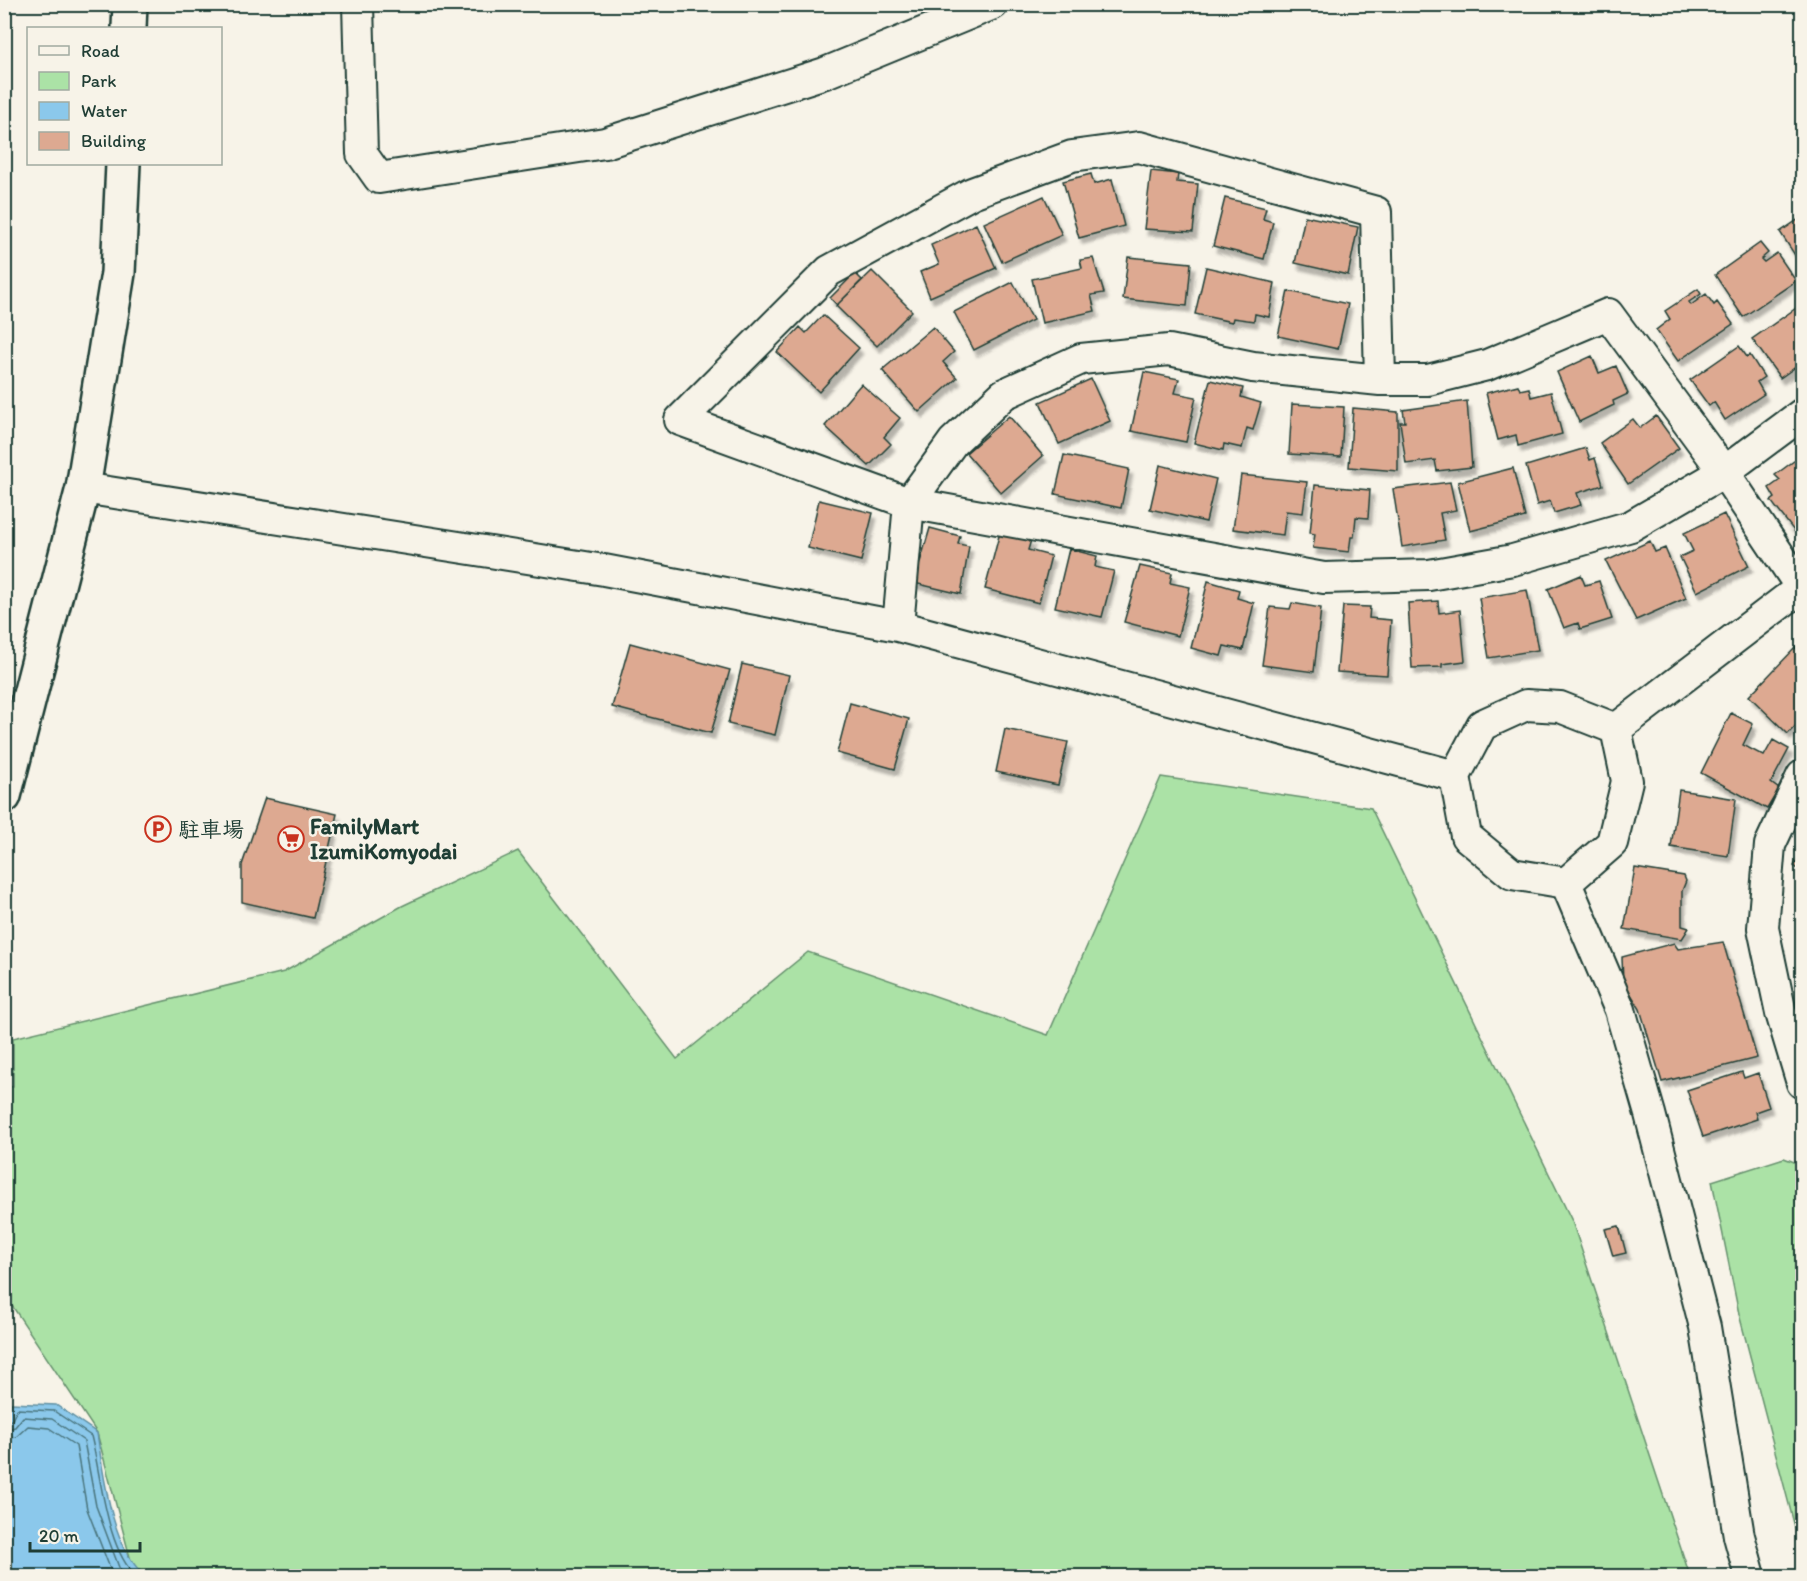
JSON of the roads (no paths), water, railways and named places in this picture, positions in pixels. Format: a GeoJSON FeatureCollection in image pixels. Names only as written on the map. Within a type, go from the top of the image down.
{"type":"FeatureCollection","features":[{"type":"Feature","properties":{"kind":"street"},"geometry":{"type":"LineString","coordinates":[[129,27],[130,4]]}},
{"type":"Feature","properties":{"kind":"street"},"geometry":{"type":"LineString","coordinates":[[358,4],[362,154],[379,178],[606,143],[825,73],[993,4]]}},
{"type":"Feature","properties":{"kind":"street"},"geometry":{"type":"LineString","coordinates":[[1380,380],[1376,212],[1139,147],[1072,156],[972,193],[829,271],[680,420],[909,504],[1324,578],[1429,575],[1513,560],[1631,526],[1724,472],[1803,414]]}},
{"type":"Feature","properties":{"kind":"street"},"geometry":{"type":"LineString","coordinates":[[4,796],[82,488],[118,273],[123,165]]}},
{"type":"Feature","properties":{"kind":"street"},"geometry":{"type":"LineString","coordinates":[[898,626],[909,504],[953,442],[1004,394],[1081,359],[1168,350],[1253,367],[1380,380],[1428,380],[1487,364],[1608,314],[1724,472],[1802,588],[1616,729]]}},
{"type":"Feature","properties":{"kind":"street"},"geometry":{"type":"LineString","coordinates":[[82,488],[604,570],[898,626],[1455,776]]}},
{"type":"Feature","properties":{"kind":"street"},"geometry":{"type":"LineString","coordinates":[[1526,705],[1560,707],[1616,729],[1627,781],[1612,843],[1566,882],[1512,874],[1466,836],[1455,776],[1482,725],[1526,705]]}},
{"type":"Feature","properties":{"kind":"street"},"geometry":{"type":"LineString","coordinates":[[1803,776],[1770,845],[1763,928],[1781,1013],[1803,1083]]}},
{"type":"Feature","properties":{"kind":"street"},"geometry":{"type":"LineString","coordinates":[[1566,882],[1620,1010],[1650,1114],[1705,1328],[1739,1536],[1750,1576]]}},
{"type":"Feature","properties":{"kind":"water"},"geometry":{"type":"Polygon","coordinates":[[[11,1403],[56,1405],[97,1433],[106,1490],[117,1529],[133,1563],[145,1576],[5,1576],[4,1425],[11,1403]]]}},
{"type":"Feature","properties":{"kind":"place","name":"駐車場"},"geometry":{"type":"Point","coordinates":[158,829]}},
{"type":"Feature","properties":{"kind":"place","name":"FamilyMart IzumiKomyodai"},"geometry":{"type":"Point","coordinates":[291,839]}}]}
